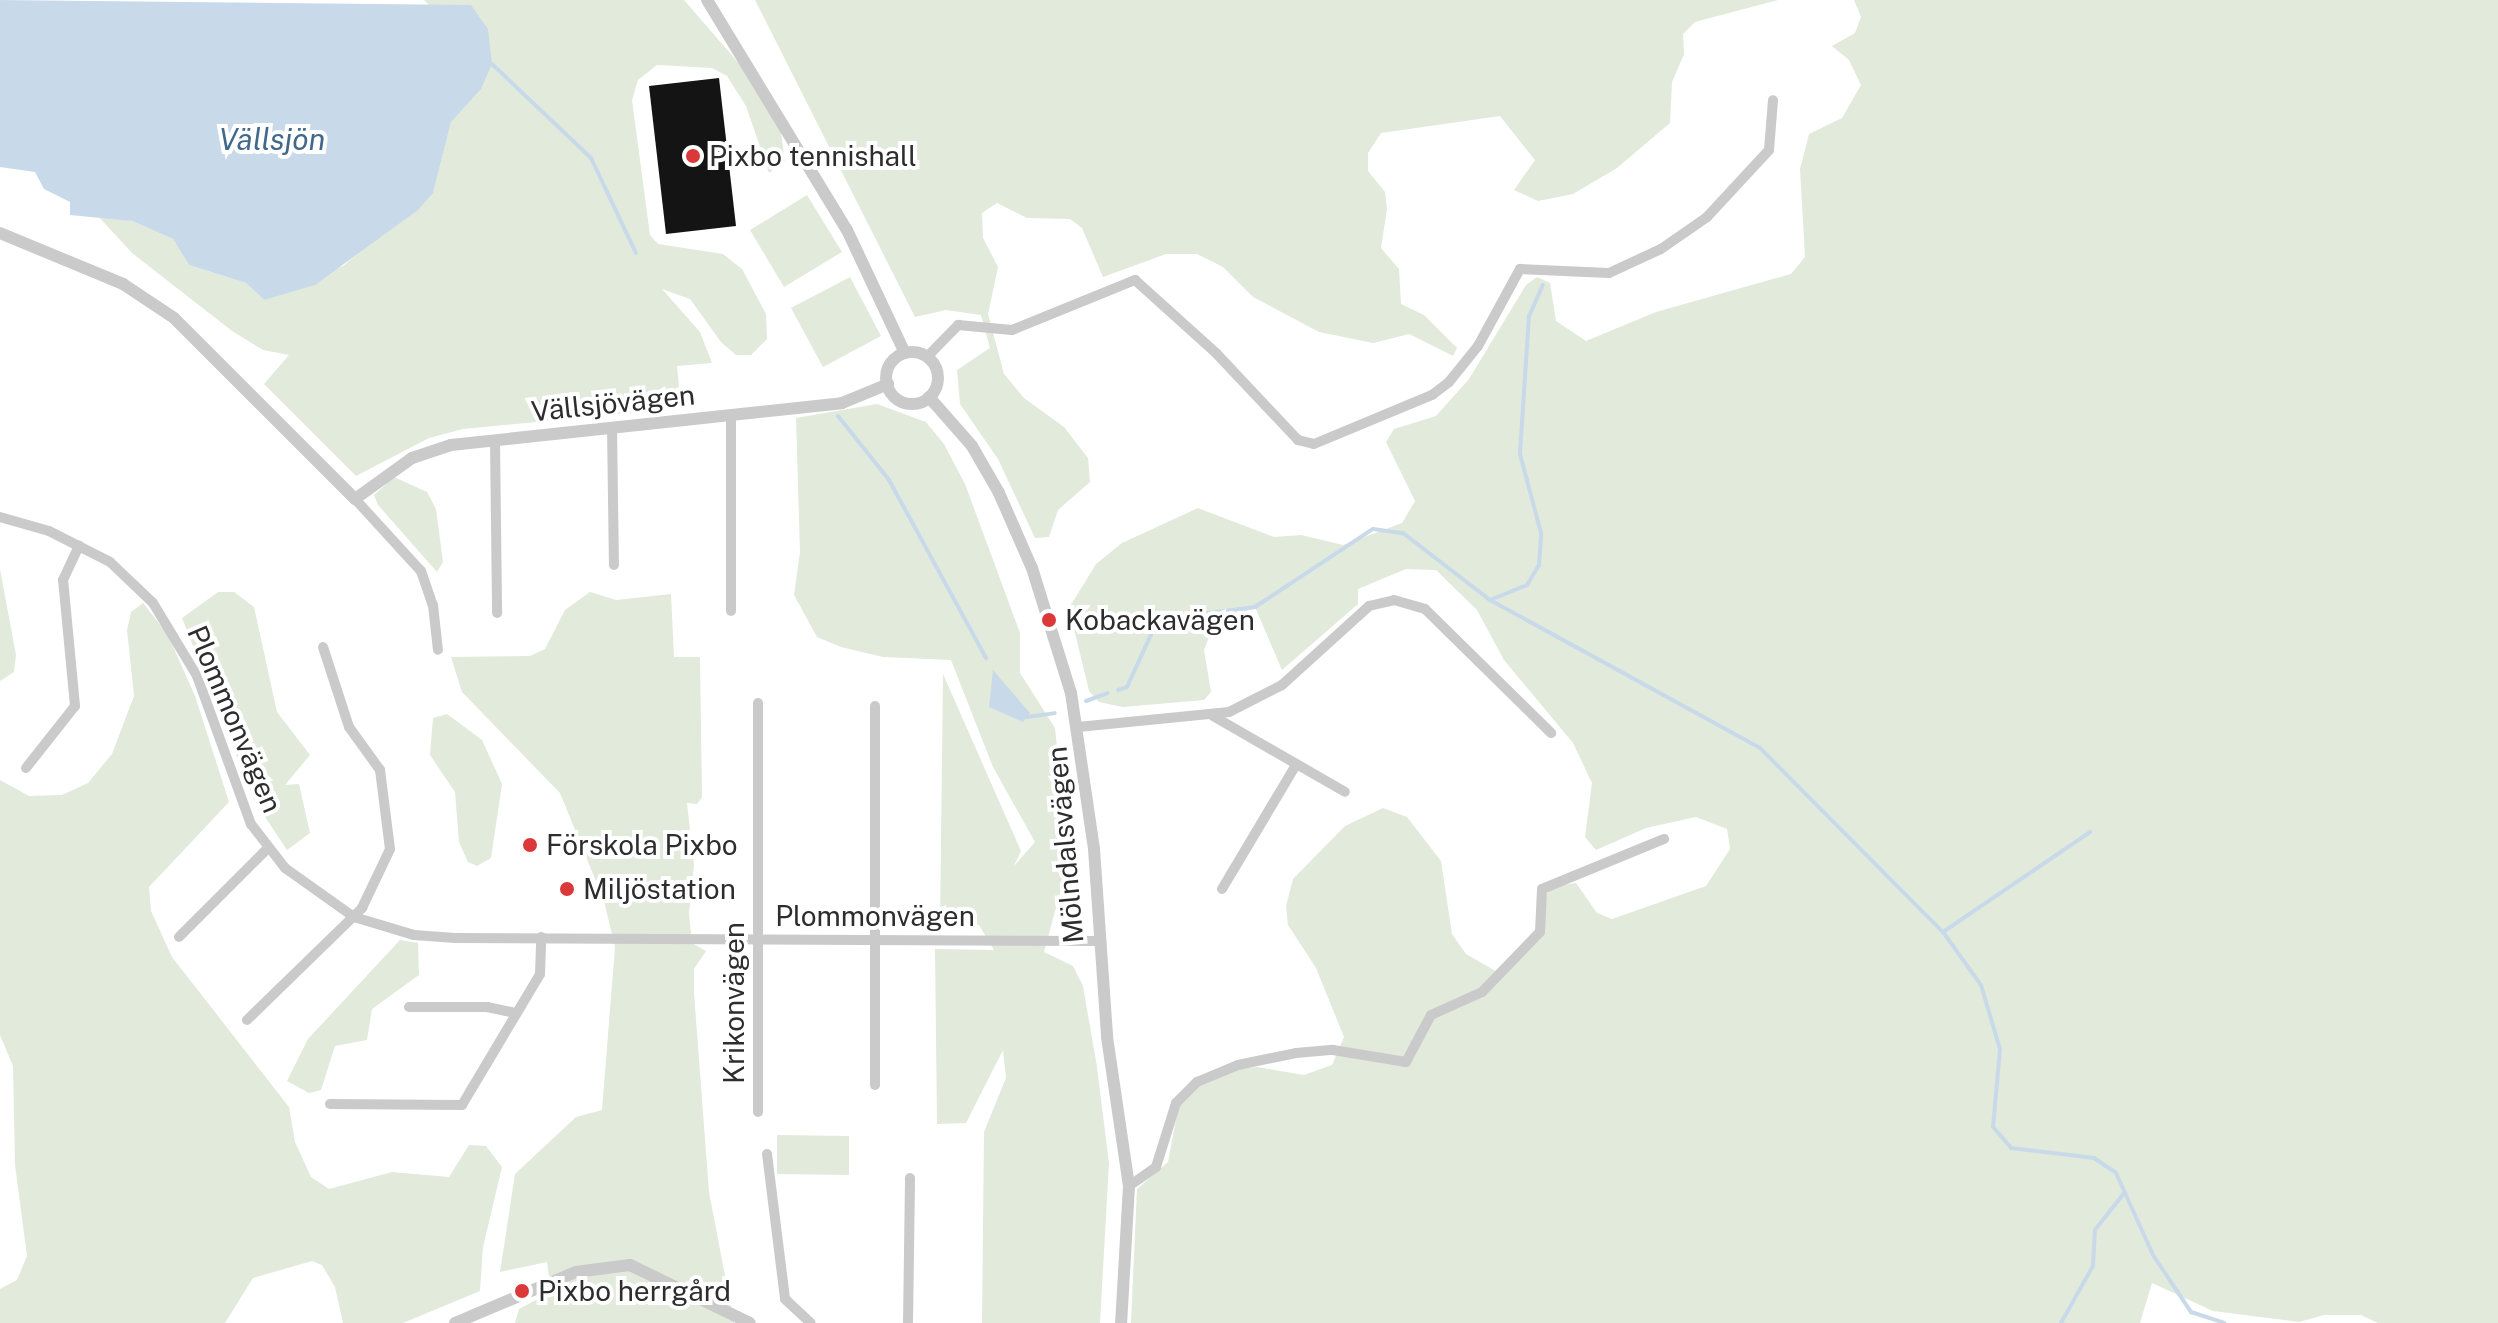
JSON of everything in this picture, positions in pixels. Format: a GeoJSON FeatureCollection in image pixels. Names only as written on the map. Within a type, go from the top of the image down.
{"type":"FeatureCollection","features":[{"type":"Feature","properties":{"kind":"street"},"geometry":{"type":"LineString","coordinates":[[707,0],[847,230],[905,353]]}},
{"type":"Feature","properties":{"kind":"street"},"geometry":{"type":"LineString","coordinates":[[927,357],[958,325],[999,333],[1135,280],[1216,353],[1298,440],[1314,444],[1418,402],[1449,382],[1478,346],[1520,269],[1609,273],[1661,249],[1707,217],[1769,150],[1773,100]]}},
{"type":"Feature","properties":{"kind":"street"},"geometry":{"type":"LineString","coordinates":[[0,233],[123,284],[174,318],[355,499],[421,571],[438,650]]}},
{"type":"Feature","properties":{"kind":"street"},"geometry":{"type":"LineString","coordinates":[[905,353],[927,357],[938,376],[929,397],[905,403],[888,384],[889,367],[905,353]]}},
{"type":"Feature","properties":{"kind":"street","name":"Vällsjövägen"},"geometry":{"type":"LineString","coordinates":[[355,499],[431,450],[842,403],[888,384]]}},
{"type":"Feature","properties":{"kind":"street","name":"Mölndalsvägen"},"geometry":{"type":"LineString","coordinates":[[929,397],[972,446],[999,493],[1036,578],[1078,727],[1098,941],[1129,1186],[1121,1323]]}},
{"type":"Feature","properties":{"kind":"street"},"geometry":{"type":"LineString","coordinates":[[731,415],[731,611]]}},
{"type":"Feature","properties":{"kind":"street"},"geometry":{"type":"LineString","coordinates":[[612,427],[614,565]]}},
{"type":"Feature","properties":{"kind":"street"},"geometry":{"type":"LineString","coordinates":[[495,441],[497,613]]}},
{"type":"Feature","properties":{"kind":"street","name":"Plommonvägen"},"geometry":{"type":"LineString","coordinates":[[0,517],[79,546],[127,576],[176,635],[228,770],[268,848],[301,883],[354,917],[414,935],[1098,941]]}},
{"type":"Feature","properties":{"kind":"street"},"geometry":{"type":"LineString","coordinates":[[26,768],[75,706],[63,580],[79,546]]}},
{"type":"Feature","properties":{"kind":"street"},"geometry":{"type":"LineString","coordinates":[[1078,727],[1213,716],[1282,685],[1357,615],[1394,600],[1432,616],[1551,733]]}},
{"type":"Feature","properties":{"kind":"street"},"geometry":{"type":"LineString","coordinates":[[247,1020],[354,917],[382,872],[391,822],[380,770],[349,727],[323,647]]}},
{"type":"Feature","properties":{"kind":"street","name":"Krikonvägen"},"geometry":{"type":"LineString","coordinates":[[758,703],[758,1112]]}},
{"type":"Feature","properties":{"kind":"street"},"geometry":{"type":"LineString","coordinates":[[875,706],[875,1085]]}},
{"type":"Feature","properties":{"kind":"street"},"geometry":{"type":"LineString","coordinates":[[1213,716],[1345,792]]}},
{"type":"Feature","properties":{"kind":"street"},"geometry":{"type":"LineString","coordinates":[[1222,889],[1296,765]]}},
{"type":"Feature","properties":{"kind":"street"},"geometry":{"type":"LineString","coordinates":[[1129,1186],[1156,1167],[1173,1109],[1197,1082],[1238,1065],[1296,1053],[1333,1050],[1406,1062],[1431,1015],[1482,992],[1540,932],[1542,889],[1664,839]]}},
{"type":"Feature","properties":{"kind":"street"},"geometry":{"type":"LineString","coordinates":[[179,937],[268,848]]}},
{"type":"Feature","properties":{"kind":"street"},"geometry":{"type":"LineString","coordinates":[[330,1104],[462,1105],[540,974],[541,937]]}},
{"type":"Feature","properties":{"kind":"street"},"geometry":{"type":"LineString","coordinates":[[409,1007],[487,1007],[516,1013]]}},
{"type":"Feature","properties":{"kind":"street"},"geometry":{"type":"LineString","coordinates":[[767,1154],[785,1299],[811,1323]]}},
{"type":"Feature","properties":{"kind":"street"},"geometry":{"type":"LineString","coordinates":[[908,1323],[910,1178]]}},
{"type":"Feature","properties":{"kind":"street"},"geometry":{"type":"LineString","coordinates":[[455,1323],[566,1276],[630,1265],[750,1323]]}},
{"type":"Feature","properties":{"kind":"green space"},"geometry":{"type":"Polygon","coordinates":[[[424,0],[684,0],[742,67],[780,126],[785,161],[769,173],[746,106],[727,76],[712,68],[657,65],[638,80],[632,100],[650,235],[658,244],[723,254],[742,269],[766,314],[767,339],[751,355],[736,355],[721,342],[690,299],[662,289],[700,332],[712,363],[677,366],[681,408],[463,429],[429,438],[356,476],[264,384],[289,355],[263,350],[232,331],[132,253],[98,216],[132,221],[173,239],[189,265],[246,283],[264,300],[343,266],[433,192],[451,121],[480,89],[454,5],[431,7],[424,0]]]}},
{"type":"Feature","properties":{"kind":"green space"},"geometry":{"type":"Polygon","coordinates":[[[755,0],[1778,0],[1695,22],[1683,34],[1684,54],[1672,82],[1670,123],[1617,168],[1573,194],[1538,201],[1514,190],[1535,160],[1500,116],[1381,133],[1368,153],[1368,171],[1385,192],[1387,209],[1381,248],[1399,269],[1401,304],[1424,315],[1457,348],[1453,356],[1409,334],[1373,343],[1319,332],[1253,297],[1223,267],[1197,254],[1166,254],[1103,277],[1082,228],[1070,219],[1027,218],[997,203],[982,213],[983,238],[998,267],[988,314],[1004,374],[1024,398],[1064,427],[1088,458],[1090,482],[1058,510],[1049,537],[1035,538],[998,459],[960,404],[957,370],[990,348],[981,315],[946,310],[915,317],[755,0]]]}},
{"type":"Feature","properties":{"kind":"green space"},"geometry":{"type":"Polygon","coordinates":[[[1854,0],[2498,0],[2498,1323],[2378,1323],[2361,1315],[2324,1315],[2299,1322],[2213,1311],[2152,1283],[2140,1323],[1131,1323],[1137,1189],[1168,1162],[1179,1104],[1210,1077],[1230,1070],[1257,1067],[1304,1075],[1332,1065],[1344,1037],[1316,968],[1288,925],[1286,906],[1293,879],[1345,826],[1383,808],[1407,817],[1441,861],[1452,934],[1466,954],[1499,973],[1538,928],[1549,887],[1576,883],[1597,913],[1612,919],[1706,886],[1730,849],[1727,829],[1696,817],[1646,828],[1596,850],[1585,837],[1592,783],[1573,743],[1504,660],[1477,610],[1436,570],[1406,569],[1358,589],[1358,604],[1282,670],[1255,607],[1213,627],[1204,650],[1211,692],[1204,700],[1123,707],[1099,702],[1089,691],[1069,608],[1096,564],[1122,543],[1198,508],[1274,537],[1301,535],[1343,545],[1402,523],[1415,501],[1386,442],[1394,429],[1436,416],[1469,379],[1526,285],[1537,277],[1550,283],[1556,321],[1586,341],[1656,312],[1791,274],[1805,257],[1800,169],[1809,134],[1842,118],[1861,85],[1849,60],[1832,46],[1855,33],[1861,17],[1854,0]]]}},
{"type":"Feature","properties":{"kind":"green space"},"geometry":{"type":"Polygon","coordinates":[[[807,195],[842,252],[784,287],[750,230],[807,195]]]}},
{"type":"Feature","properties":{"kind":"green space"},"geometry":{"type":"Polygon","coordinates":[[[850,277],[881,336],[823,367],[791,308],[850,277]]]}},
{"type":"Feature","properties":{"kind":"green space"},"geometry":{"type":"Polygon","coordinates":[[[877,404],[926,422],[944,444],[965,484],[1020,633],[1020,673],[1055,728],[1069,860],[1044,952],[1073,966],[1083,986],[1097,1067],[1109,1163],[1100,1323],[982,1323],[984,1132],[1006,1078],[1003,1050],[966,1123],[937,1124],[935,949],[994,950],[979,925],[940,926],[943,674],[1021,851],[1014,866],[1035,842],[993,767],[951,660],[883,657],[841,647],[817,637],[794,595],[800,552],[796,418],[877,404]]]}},
{"type":"Feature","properties":{"kind":"green space"},"geometry":{"type":"Polygon","coordinates":[[[394,477],[427,492],[436,509],[443,562],[437,572],[378,505],[374,495],[394,477]]]}},
{"type":"Feature","properties":{"kind":"green space"},"geometry":{"type":"Polygon","coordinates":[[[0,569],[16,655],[14,672],[0,681],[0,569]]]}},
{"type":"Feature","properties":{"kind":"green space"},"geometry":{"type":"Polygon","coordinates":[[[218,592],[234,592],[254,607],[277,712],[310,755],[285,785],[299,784],[310,833],[287,850],[255,802],[182,618],[218,592]]]}},
{"type":"Feature","properties":{"kind":"green space"},"geometry":{"type":"Polygon","coordinates":[[[590,592],[616,600],[671,594],[674,657],[700,657],[702,797],[697,804],[687,803],[694,865],[689,913],[692,943],[706,951],[694,969],[694,993],[709,1192],[734,1323],[515,1323],[519,1309],[551,1292],[547,1262],[500,1272],[515,1174],[576,1117],[602,1110],[615,947],[604,901],[560,793],[462,692],[451,657],[530,656],[545,649],[565,610],[590,592]]]}},
{"type":"Feature","properties":{"kind":"green space"},"geometry":{"type":"Polygon","coordinates":[[[143,603],[168,635],[195,696],[229,802],[149,887],[151,911],[172,957],[289,1107],[295,1142],[311,1177],[329,1189],[392,1172],[449,1177],[469,1145],[486,1146],[502,1167],[483,1247],[480,1291],[403,1323],[343,1323],[335,1287],[322,1265],[312,1261],[253,1278],[225,1323],[0,1323],[0,1289],[17,1280],[27,1256],[15,1165],[13,1066],[0,1035],[0,780],[29,796],[62,795],[88,783],[112,754],[134,696],[127,630],[131,612],[143,603]]]}},
{"type":"Feature","properties":{"kind":"green space"},"geometry":{"type":"Polygon","coordinates":[[[447,714],[482,740],[502,784],[491,858],[477,866],[468,862],[459,842],[455,792],[430,755],[433,718],[447,714]]]}},
{"type":"Feature","properties":{"kind":"green space"},"geometry":{"type":"Polygon","coordinates":[[[400,940],[418,943],[419,975],[372,1009],[367,1040],[335,1046],[321,1090],[309,1093],[287,1081],[308,1039],[400,940]]]}},
{"type":"Feature","properties":{"kind":"green space"},"geometry":{"type":"Polygon","coordinates":[[[777,1135],[849,1136],[849,1175],[777,1174],[777,1135]]]}},
{"type":"Feature","properties":{"kind":"water","name":"Vällsjön"},"geometry":{"type":"Polygon","coordinates":[[[0,0],[471,5],[488,29],[492,64],[481,89],[451,122],[433,193],[418,210],[315,285],[264,300],[246,283],[189,265],[173,239],[132,221],[70,215],[70,202],[44,189],[35,172],[0,167],[0,0]]]}},
{"type":"Feature","properties":{"kind":"water"},"geometry":{"type":"Polygon","coordinates":[[[993,670],[1030,713],[1023,722],[989,707],[993,670]]]}},
{"type":"Feature","properties":{"kind":"building","name":"Pixbo tennishall"},"geometry":{"type":"Polygon","coordinates":[[[719,78],[736,226],[666,234],[649,86],[719,78]]]}},
{"type":"Feature","properties":{"kind":"waterway"},"geometry":{"type":"LineString","coordinates":[[492,64],[591,158],[636,253]]}},
{"type":"Feature","properties":{"kind":"waterway"},"geometry":{"type":"LineString","coordinates":[[1490,600],[1527,585],[1539,565],[1541,533],[1520,454],[1529,316],[1543,285]]}},
{"type":"Feature","properties":{"kind":"waterway"},"geometry":{"type":"LineString","coordinates":[[838,416],[889,480],[986,658]]}},
{"type":"Feature","properties":{"kind":"waterway"},"geometry":{"type":"LineString","coordinates":[[1118,690],[1127,687],[1154,628],[1186,616],[1255,607],[1373,529],[1403,533],[1490,600],[1759,747],[1943,932],[1981,985],[2000,1049],[1993,1127],[2011,1148],[2094,1158],[2116,1173],[2153,1255],[2191,1312],[2224,1323]]}},
{"type":"Feature","properties":{"kind":"waterway"},"geometry":{"type":"LineString","coordinates":[[1086,701],[1108,693]]}},
{"type":"Feature","properties":{"kind":"waterway"},"geometry":{"type":"LineString","coordinates":[[1020,718],[1055,713]]}},
{"type":"Feature","properties":{"kind":"waterway"},"geometry":{"type":"LineString","coordinates":[[1943,932],[2090,832]]}},
{"type":"Feature","properties":{"kind":"waterway"},"geometry":{"type":"LineString","coordinates":[[2061,1323],[2093,1266],[2095,1230],[2125,1192]]}},
{"type":"Feature","properties":{"kind":"place","name":"Pixbo tennishall"},"geometry":{"type":"Point","coordinates":[693,156]}},
{"type":"Feature","properties":{"kind":"place","name":"Kobackavägen"},"geometry":{"type":"Point","coordinates":[1049,620]}},
{"type":"Feature","properties":{"kind":"place","name":"Förskola Pixbo"},"geometry":{"type":"Point","coordinates":[530,845]}},
{"type":"Feature","properties":{"kind":"place","name":"Miljöstation"},"geometry":{"type":"Point","coordinates":[567,889]}},
{"type":"Feature","properties":{"kind":"place","name":"Pixbo herrgård"},"geometry":{"type":"Point","coordinates":[522,1291]}}]}
